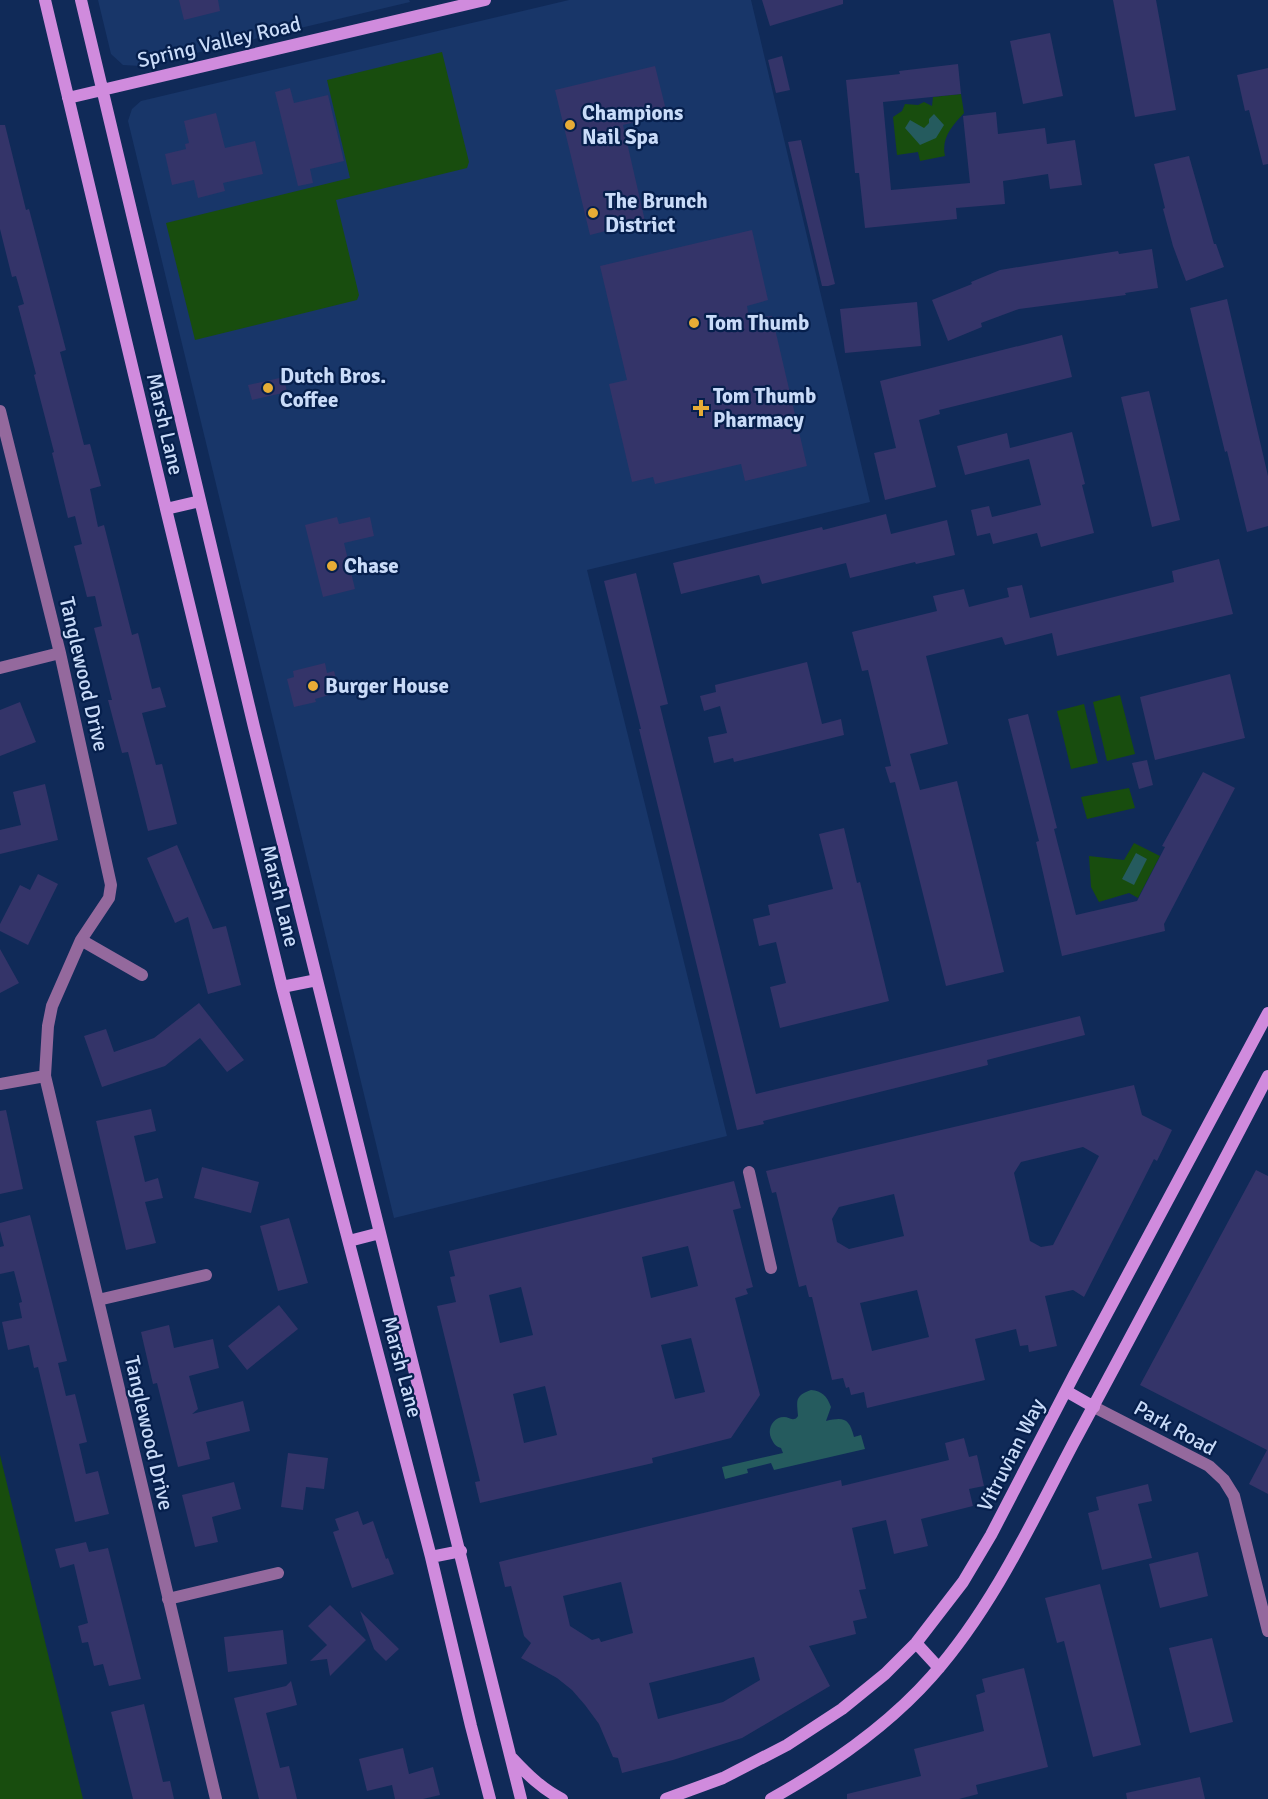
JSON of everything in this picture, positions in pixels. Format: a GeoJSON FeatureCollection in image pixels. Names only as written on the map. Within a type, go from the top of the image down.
{"type":"FeatureCollection","features":[{"type":"Feature","properties":{"kind":"main road","name":"Marsh Lane"},"geometry":{"type":"LineString","coordinates":[[45,0],[282,987],[431,1557],[488,1795]]}},
{"type":"Feature","properties":{"kind":"main road","name":"Marsh Lane"},"geometry":{"type":"LineString","coordinates":[[81,0],[316,980],[461,1551],[521,1799]]}},
{"type":"Feature","properties":{"kind":"main road","name":"Spring Valley Road"},"geometry":{"type":"LineString","coordinates":[[68,98],[484,0]]}},
{"type":"Feature","properties":{"kind":"main road"},"geometry":{"type":"LineString","coordinates":[[166,509],[200,501]]}},
{"type":"Feature","properties":{"kind":"main road"},"geometry":{"type":"LineString","coordinates":[[282,987],[316,980]]}},
{"type":"Feature","properties":{"kind":"main road","name":"Vitruvian Way"},"geometry":{"type":"LineString","coordinates":[[666,1799],[723,1778],[788,1745],[842,1709],[885,1674],[916,1643],[963,1582],[991,1535],[1268,1013]]}},
{"type":"Feature","properties":{"kind":"main road"},"geometry":{"type":"LineString","coordinates":[[771,1799],[852,1749],[898,1710],[939,1668],[981,1613],[1094,1407],[1268,1076]]}},
{"type":"Feature","properties":{"kind":"main road"},"geometry":{"type":"LineString","coordinates":[[349,1241],[380,1233]]}},
{"type":"Feature","properties":{"kind":"main road"},"geometry":{"type":"LineString","coordinates":[[1066,1391],[1094,1407]]}},
{"type":"Feature","properties":{"kind":"main road"},"geometry":{"type":"LineString","coordinates":[[431,1557],[461,1551]]}},
{"type":"Feature","properties":{"kind":"main road"},"geometry":{"type":"LineString","coordinates":[[916,1643],[939,1668]]}},
{"type":"Feature","properties":{"kind":"main road"},"geometry":{"type":"LineString","coordinates":[[510,1755],[532,1778],[562,1799]]}},
{"type":"Feature","properties":{"kind":"street","name":"Tanglewood Drive"},"geometry":{"type":"LineString","coordinates":[[0,411],[60,653],[111,885],[109,898],[81,940],[52,1006],[48,1026],[45,1076],[216,1799]]}},
{"type":"Feature","properties":{"kind":"street"},"geometry":{"type":"LineString","coordinates":[[0,668],[60,653]]}},
{"type":"Feature","properties":{"kind":"street"},"geometry":{"type":"LineString","coordinates":[[81,940],[142,975]]}},
{"type":"Feature","properties":{"kind":"street"},"geometry":{"type":"LineString","coordinates":[[0,1084],[45,1076]]}},
{"type":"Feature","properties":{"kind":"street"},"geometry":{"type":"LineString","coordinates":[[749,1172],[771,1268]]}},
{"type":"Feature","properties":{"kind":"street"},"geometry":{"type":"LineString","coordinates":[[98,1300],[206,1275]]}},
{"type":"Feature","properties":{"kind":"street","name":"Park Road"},"geometry":{"type":"LineString","coordinates":[[1094,1407],[1209,1466],[1224,1480],[1234,1496],[1268,1631]]}},
{"type":"Feature","properties":{"kind":"street"},"geometry":{"type":"LineString","coordinates":[[168,1599],[278,1573]]}},
{"type":"Feature","properties":{"kind":"shaded area"},"geometry":{"type":"Polygon","coordinates":[[[98,0],[409,0],[410,2],[141,66],[123,65],[111,54],[98,0]]]}},
{"type":"Feature","properties":{"kind":"shaded area"},"geometry":{"type":"Polygon","coordinates":[[[569,0],[751,0],[870,502],[587,570],[727,1136],[394,1218],[128,121],[132,109],[141,101],[569,0]]]}},
{"type":"Feature","properties":{"kind":"shaded area"},"geometry":{"type":"Polygon","coordinates":[[[934,114],[944,125],[936,138],[920,145],[905,128],[910,120],[924,128],[934,114]]]}},
{"type":"Feature","properties":{"kind":"shaded area"},"geometry":{"type":"Polygon","coordinates":[[[1136,853],[1147,859],[1134,885],[1122,879],[1136,853]]]}},
{"type":"Feature","properties":{"kind":"shaded area"},"geometry":{"type":"Polygon","coordinates":[[[811,1390],[826,1397],[831,1407],[826,1421],[845,1420],[854,1437],[861,1435],[865,1449],[774,1470],[771,1463],[747,1469],[748,1473],[725,1479],[722,1467],[783,1453],[771,1438],[772,1424],[780,1418],[796,1418],[799,1397],[811,1390]]]}},
{"type":"Feature","properties":{"kind":"green space"},"geometry":{"type":"Polygon","coordinates":[[[442,52],[469,162],[467,168],[336,200],[359,295],[357,300],[195,340],[166,223],[350,178],[327,80],[442,52]]]}},
{"type":"Feature","properties":{"kind":"green space"},"geometry":{"type":"Polygon","coordinates":[[[961,94],[964,113],[946,138],[945,156],[920,161],[918,152],[897,155],[893,117],[902,111],[905,104],[918,105],[924,102],[932,106],[933,97],[961,94]]]}},
{"type":"Feature","properties":{"kind":"green space"},"geometry":{"type":"Polygon","coordinates":[[[1120,695],[1135,754],[1107,761],[1093,702],[1120,695]]]}},
{"type":"Feature","properties":{"kind":"green space"},"geometry":{"type":"Polygon","coordinates":[[[1084,704],[1098,763],[1071,769],[1057,711],[1084,704]]]}},
{"type":"Feature","properties":{"kind":"green space"},"geometry":{"type":"Polygon","coordinates":[[[1129,788],[1135,808],[1087,819],[1081,797],[1129,788]]]}},
{"type":"Feature","properties":{"kind":"green space"},"geometry":{"type":"Polygon","coordinates":[[[1134,843],[1160,856],[1138,898],[1129,893],[1099,902],[1091,887],[1089,856],[1124,860],[1134,843]]]}},
{"type":"Feature","properties":{"kind":"green space"},"geometry":{"type":"Polygon","coordinates":[[[0,1455],[83,1799],[0,1799],[0,1455]]]}},
{"type":"Feature","properties":{"kind":"building"},"geometry":{"type":"Polygon","coordinates":[[[179,0],[218,0],[220,11],[184,20],[179,0]]]}},
{"type":"Feature","properties":{"kind":"building"},"geometry":{"type":"Polygon","coordinates":[[[762,0],[843,0],[843,4],[770,26],[762,0]]]}},
{"type":"Feature","properties":{"kind":"building"},"geometry":{"type":"Polygon","coordinates":[[[1113,0],[1156,0],[1176,110],[1135,117],[1113,0]]]}},
{"type":"Feature","properties":{"kind":"building"},"geometry":{"type":"Polygon","coordinates":[[[1050,33],[1063,96],[1023,104],[1010,41],[1050,33]]]}},
{"type":"Feature","properties":{"kind":"building"},"geometry":{"type":"Polygon","coordinates":[[[782,56],[790,90],[776,93],[768,60],[782,56]]]}},
{"type":"Feature","properties":{"kind":"building"},"geometry":{"type":"Polygon","coordinates":[[[958,64],[961,94],[883,102],[891,190],[970,183],[963,116],[996,112],[998,134],[1045,128],[1047,144],[1075,140],[1082,185],[1050,189],[1048,174],[1003,181],[1005,204],[956,208],[957,219],[865,228],[859,173],[855,173],[846,80],[958,64]]]}},
{"type":"Feature","properties":{"kind":"building"},"geometry":{"type":"Polygon","coordinates":[[[655,66],[667,114],[623,125],[645,221],[590,235],[555,90],[655,66]]]}},
{"type":"Feature","properties":{"kind":"building"},"geometry":{"type":"Polygon","coordinates":[[[1268,68],[1268,164],[1263,165],[1249,110],[1245,111],[1237,75],[1268,68]]]}},
{"type":"Feature","properties":{"kind":"building"},"geometry":{"type":"Polygon","coordinates":[[[290,88],[294,103],[328,95],[344,161],[310,169],[313,183],[298,186],[275,92],[290,88]]]}},
{"type":"Feature","properties":{"kind":"building"},"geometry":{"type":"Polygon","coordinates":[[[216,113],[225,148],[255,141],[263,174],[223,183],[225,191],[198,198],[194,180],[172,185],[165,154],[186,149],[185,144],[189,143],[184,121],[216,113]]]}},
{"type":"Feature","properties":{"kind":"building"},"geometry":{"type":"Polygon","coordinates":[[[0,125],[5,125],[26,210],[29,209],[66,350],[60,352],[84,445],[90,444],[101,486],[90,489],[98,527],[104,525],[132,635],[138,633],[152,689],[160,687],[166,707],[142,713],[156,765],[162,764],[177,824],[148,831],[128,752],[122,753],[108,700],[112,700],[94,628],[102,626],[95,596],[87,597],[74,546],[82,544],[75,516],[68,518],[34,375],[36,374],[18,306],[24,304],[16,276],[12,277],[0,229],[0,125]]]}},
{"type":"Feature","properties":{"kind":"building"},"geometry":{"type":"Polygon","coordinates":[[[801,140],[835,284],[828,286],[822,286],[788,142],[801,140]]]}},
{"type":"Feature","properties":{"kind":"building"},"geometry":{"type":"Polygon","coordinates":[[[1189,156],[1214,244],[1216,244],[1224,267],[1186,281],[1173,246],[1154,164],[1189,156]]]}},
{"type":"Feature","properties":{"kind":"building","name":"Tom Thumb"},"geometry":{"type":"Polygon","coordinates":[[[752,230],[768,300],[747,306],[749,318],[772,316],[807,466],[745,481],[741,464],[655,484],[653,477],[632,482],[609,384],[627,380],[600,266],[752,230]]]}},
{"type":"Feature","properties":{"kind":"building"},"geometry":{"type":"Polygon","coordinates":[[[1152,249],[1158,288],[1125,293],[1126,295],[1019,309],[981,323],[982,327],[948,341],[932,300],[1000,270],[1118,251],[1119,254],[1152,249]]]}},
{"type":"Feature","properties":{"kind":"building"},"geometry":{"type":"Polygon","coordinates":[[[1227,299],[1268,476],[1268,526],[1247,532],[1190,308],[1227,299]]]}},
{"type":"Feature","properties":{"kind":"building"},"geometry":{"type":"Polygon","coordinates":[[[917,302],[921,346],[845,353],[840,309],[917,302]]]}},
{"type":"Feature","properties":{"kind":"building"},"geometry":{"type":"Polygon","coordinates":[[[1062,335],[1072,377],[939,410],[940,414],[919,420],[936,487],[885,500],[874,453],[896,448],[880,381],[1062,335]]]}},
{"type":"Feature","properties":{"kind":"building","name":"Dutch Bros. Coffee"},"geometry":{"type":"Polygon","coordinates":[[[284,377],[287,392],[252,400],[248,385],[284,377]]]}},
{"type":"Feature","properties":{"kind":"building"},"geometry":{"type":"Polygon","coordinates":[[[1149,391],[1180,520],[1152,527],[1121,397],[1149,391]]]}},
{"type":"Feature","properties":{"kind":"building"},"geometry":{"type":"Polygon","coordinates":[[[1072,432],[1094,533],[1041,547],[1037,533],[993,544],[990,533],[977,536],[971,510],[989,506],[992,517],[1041,505],[1029,459],[965,475],[957,446],[1007,433],[1010,448],[1072,432]]]}},
{"type":"Feature","properties":{"kind":"building"},"geometry":{"type":"Polygon","coordinates":[[[886,514],[891,534],[947,520],[955,555],[850,578],[846,563],[762,584],[759,575],[681,594],[673,563],[886,514]]]}},
{"type":"Feature","properties":{"kind":"building","name":"Chase"},"geometry":{"type":"Polygon","coordinates":[[[337,517],[339,524],[370,517],[374,536],[344,543],[355,589],[323,597],[305,525],[337,517]]]}},
{"type":"Feature","properties":{"kind":"building"},"geometry":{"type":"Polygon","coordinates":[[[1219,559],[1233,614],[1057,656],[1052,633],[1005,645],[1002,637],[926,656],[948,744],[910,754],[920,790],[957,781],[1004,972],[946,986],[895,782],[890,783],[885,767],[891,766],[868,670],[862,671],[852,632],[937,611],[933,596],[964,589],[969,607],[1009,597],[1007,588],[1022,585],[1030,618],[1174,582],[1172,571],[1219,559]]]}},
{"type":"Feature","properties":{"kind":"building"},"geometry":{"type":"Polygon","coordinates":[[[636,573],[668,704],[660,706],[756,1094],[1080,1016],[1085,1035],[987,1060],[988,1065],[763,1121],[764,1124],[737,1130],[604,581],[636,573]]]}},
{"type":"Feature","properties":{"kind":"building"},"geometry":{"type":"Polygon","coordinates":[[[807,662],[822,724],[841,719],[844,735],[734,762],[733,758],[714,763],[708,737],[727,733],[720,706],[704,711],[700,696],[716,692],[715,685],[807,662]]]}},
{"type":"Feature","properties":{"kind":"building","name":"Burger House"},"geometry":{"type":"Polygon","coordinates":[[[325,663],[327,673],[334,671],[340,692],[315,699],[316,702],[294,707],[287,679],[294,677],[293,671],[325,663]]]}},
{"type":"Feature","properties":{"kind":"building"},"geometry":{"type":"Polygon","coordinates":[[[1230,674],[1245,738],[1155,760],[1140,697],[1230,674]]]}},
{"type":"Feature","properties":{"kind":"building"},"geometry":{"type":"Polygon","coordinates":[[[20,702],[36,742],[0,756],[0,710],[20,702]]]}},
{"type":"Feature","properties":{"kind":"building"},"geometry":{"type":"Polygon","coordinates":[[[1028,714],[1076,915],[1137,901],[1165,847],[1162,846],[1203,772],[1235,788],[1164,924],[1165,931],[1062,956],[1036,842],[1039,841],[1008,719],[1028,714]]]}},
{"type":"Feature","properties":{"kind":"building"},"geometry":{"type":"Polygon","coordinates":[[[1147,760],[1153,785],[1139,789],[1132,763],[1147,760]]]}},
{"type":"Feature","properties":{"kind":"building"},"geometry":{"type":"Polygon","coordinates":[[[45,784],[58,840],[0,854],[0,830],[21,825],[13,792],[45,784]]]}},
{"type":"Feature","properties":{"kind":"building"},"geometry":{"type":"Polygon","coordinates":[[[844,828],[857,883],[860,882],[889,1001],[780,1028],[770,987],[786,983],[776,942],[759,946],[753,919],[770,915],[768,905],[833,889],[819,834],[844,828]]]}},
{"type":"Feature","properties":{"kind":"building"},"geometry":{"type":"Polygon","coordinates":[[[177,845],[213,929],[226,926],[241,985],[208,994],[188,917],[175,923],[147,858],[177,845]]]}},
{"type":"Feature","properties":{"kind":"building"},"geometry":{"type":"Polygon","coordinates":[[[38,874],[58,884],[28,945],[0,931],[0,924],[20,885],[30,890],[38,874]]]}},
{"type":"Feature","properties":{"kind":"building"},"geometry":{"type":"Polygon","coordinates":[[[0,949],[19,983],[0,993],[0,949]]]}},
{"type":"Feature","properties":{"kind":"building"},"geometry":{"type":"Polygon","coordinates":[[[199,1003],[244,1060],[227,1072],[200,1038],[165,1066],[102,1087],[84,1036],[106,1029],[114,1052],[154,1038],[199,1003]]]}},
{"type":"Feature","properties":{"kind":"building"},"geometry":{"type":"Polygon","coordinates":[[[1134,1085],[1142,1115],[1172,1130],[1157,1161],[1154,1159],[1084,1297],[1073,1290],[1045,1296],[1057,1346],[1029,1352],[1028,1345],[1020,1346],[1016,1329],[975,1339],[985,1380],[867,1408],[864,1392],[851,1395],[843,1378],[832,1380],[812,1297],[809,1297],[806,1285],[799,1287],[776,1192],[772,1193],[766,1171],[1134,1085]],[[1083,1147],[1021,1162],[1014,1173],[1030,1241],[1041,1247],[1053,1245],[1099,1156],[1083,1147]],[[894,1194],[839,1207],[832,1219],[837,1242],[849,1249],[904,1236],[894,1194]],[[917,1290],[860,1303],[872,1351],[929,1337],[917,1290]]]}},
{"type":"Feature","properties":{"kind":"building"},"geometry":{"type":"Polygon","coordinates":[[[151,1109],[156,1131],[134,1136],[145,1182],[158,1178],[163,1198],[145,1202],[156,1243],[126,1250],[96,1121],[151,1109]]]}},
{"type":"Feature","properties":{"kind":"building"},"geometry":{"type":"Polygon","coordinates":[[[6,1110],[23,1189],[0,1194],[0,1111],[6,1110]]]}},
{"type":"Feature","properties":{"kind":"building"},"geometry":{"type":"Polygon","coordinates":[[[202,1167],[259,1182],[251,1213],[194,1198],[202,1167]]]}},
{"type":"Feature","properties":{"kind":"building"},"geometry":{"type":"Polygon","coordinates":[[[1256,1170],[1268,1176],[1268,1494],[1249,1484],[1267,1450],[1140,1385],[1256,1170]]]}},
{"type":"Feature","properties":{"kind":"building"},"geometry":{"type":"Polygon","coordinates":[[[734,1181],[741,1208],[733,1210],[753,1287],[746,1289],[748,1294],[735,1298],[760,1395],[731,1438],[652,1458],[653,1463],[480,1503],[475,1482],[480,1481],[437,1306],[456,1302],[450,1277],[455,1276],[449,1251],[734,1181]],[[688,1246],[642,1257],[651,1298],[698,1286],[688,1246]],[[521,1287],[489,1295],[500,1343],[533,1335],[521,1287]],[[691,1338],[661,1345],[675,1399],[705,1392],[691,1338]],[[545,1386],[513,1394],[524,1443],[557,1435],[545,1386]]]}},
{"type":"Feature","properties":{"kind":"building"},"geometry":{"type":"Polygon","coordinates":[[[30,1215],[67,1361],[58,1363],[66,1396],[75,1394],[87,1442],[79,1444],[86,1474],[98,1471],[109,1514],[75,1522],[38,1367],[34,1368],[29,1345],[8,1350],[2,1322],[22,1318],[19,1303],[22,1302],[14,1271],[0,1274],[0,1247],[4,1246],[0,1223],[30,1215]]]}},
{"type":"Feature","properties":{"kind":"building"},"geometry":{"type":"Polygon","coordinates":[[[289,1218],[308,1283],[278,1291],[260,1226],[289,1218]]]}},
{"type":"Feature","properties":{"kind":"building"},"geometry":{"type":"Polygon","coordinates":[[[279,1305],[298,1329],[247,1370],[228,1346],[279,1305]]]}},
{"type":"Feature","properties":{"kind":"building"},"geometry":{"type":"Polygon","coordinates":[[[169,1325],[174,1348],[213,1339],[219,1368],[189,1376],[198,1409],[192,1414],[243,1401],[250,1431],[206,1442],[210,1459],[178,1467],[157,1383],[153,1384],[141,1332],[169,1325]]]}},
{"type":"Feature","properties":{"kind":"building"},"geometry":{"type":"Polygon","coordinates":[[[964,1438],[969,1457],[977,1455],[984,1486],[969,1489],[973,1506],[921,1519],[928,1546],[894,1554],[886,1520],[852,1528],[866,1589],[859,1590],[867,1618],[853,1621],[856,1634],[809,1646],[830,1686],[742,1738],[673,1760],[622,1773],[618,1758],[613,1757],[599,1724],[572,1690],[557,1678],[521,1658],[531,1643],[524,1636],[511,1586],[505,1587],[499,1562],[841,1480],[842,1486],[949,1460],[945,1443],[964,1438]],[[621,1582],[563,1596],[570,1626],[592,1640],[599,1638],[601,1642],[633,1633],[621,1582]],[[754,1657],[649,1683],[658,1719],[723,1702],[760,1680],[754,1657]]]}},
{"type":"Feature","properties":{"kind":"building"},"geometry":{"type":"Polygon","coordinates":[[[288,1453],[328,1458],[324,1489],[306,1487],[303,1510],[281,1507],[288,1453]]]}},
{"type":"Feature","properties":{"kind":"building"},"geometry":{"type":"Polygon","coordinates":[[[234,1482],[241,1509],[212,1517],[218,1542],[195,1547],[182,1495],[234,1482]]]}},
{"type":"Feature","properties":{"kind":"building"},"geometry":{"type":"Polygon","coordinates":[[[1148,1484],[1152,1501],[1138,1504],[1152,1558],[1102,1570],[1088,1513],[1099,1510],[1096,1497],[1148,1484]]]}},
{"type":"Feature","properties":{"kind":"building"},"geometry":{"type":"Polygon","coordinates":[[[358,1511],[363,1525],[373,1521],[386,1559],[388,1558],[394,1574],[352,1588],[333,1532],[339,1530],[335,1519],[358,1511]]]}},
{"type":"Feature","properties":{"kind":"building"},"geometry":{"type":"Polygon","coordinates":[[[86,1542],[89,1552],[108,1548],[141,1679],[109,1686],[103,1664],[94,1666],[88,1642],[82,1643],[78,1626],[88,1623],[74,1564],[60,1568],[55,1549],[86,1542]]]}},
{"type":"Feature","properties":{"kind":"building"},"geometry":{"type":"Polygon","coordinates":[[[1198,1552],[1208,1596],[1160,1608],[1149,1564],[1198,1552]]]}},
{"type":"Feature","properties":{"kind":"building"},"geometry":{"type":"Polygon","coordinates":[[[1100,1584],[1141,1745],[1093,1757],[1064,1641],[1057,1643],[1045,1598],[1100,1584]]]}},
{"type":"Feature","properties":{"kind":"building"},"geometry":{"type":"Polygon","coordinates":[[[330,1605],[366,1640],[330,1676],[327,1659],[310,1661],[327,1645],[308,1626],[330,1605]]]}},
{"type":"Feature","properties":{"kind":"building"},"geometry":{"type":"Polygon","coordinates":[[[360,1611],[399,1649],[386,1661],[374,1649],[360,1611]]]}},
{"type":"Feature","properties":{"kind":"building"},"geometry":{"type":"Polygon","coordinates":[[[283,1630],[287,1664],[228,1672],[224,1637],[283,1630]]]}},
{"type":"Feature","properties":{"kind":"building"},"geometry":{"type":"Polygon","coordinates":[[[1212,1638],[1233,1722],[1190,1733],[1169,1648],[1212,1638]]]}},
{"type":"Feature","properties":{"kind":"building"},"geometry":{"type":"Polygon","coordinates":[[[1024,1668],[1048,1767],[976,1785],[978,1794],[959,1799],[847,1799],[847,1794],[921,1776],[914,1749],[984,1731],[976,1695],[985,1692],[982,1679],[1024,1668]]]}},
{"type":"Feature","properties":{"kind":"building"},"geometry":{"type":"Polygon","coordinates":[[[291,1681],[297,1705],[266,1713],[280,1768],[289,1766],[297,1799],[259,1799],[234,1698],[286,1686],[291,1681]]]}},
{"type":"Feature","properties":{"kind":"building"},"geometry":{"type":"Polygon","coordinates":[[[144,1704],[163,1782],[170,1781],[174,1799],[133,1799],[111,1712],[144,1704]]]}},
{"type":"Feature","properties":{"kind":"building"},"geometry":{"type":"Polygon","coordinates":[[[403,1748],[409,1774],[433,1767],[440,1795],[423,1799],[395,1799],[392,1785],[367,1791],[359,1759],[403,1748]]]}},
{"type":"Feature","properties":{"kind":"building"},"geometry":{"type":"Polygon","coordinates":[[[1200,1777],[1205,1799],[1127,1799],[1126,1793],[1200,1777]]]}},
{"type":"Feature","properties":{"kind":"place","name":"Champions Nail Spa"},"geometry":{"type":"Point","coordinates":[570,125]}},
{"type":"Feature","properties":{"kind":"place","name":"The Brunch District"},"geometry":{"type":"Point","coordinates":[593,213]}},
{"type":"Feature","properties":{"kind":"place","name":"Tom Thumb"},"geometry":{"type":"Point","coordinates":[694,323]}},
{"type":"Feature","properties":{"kind":"place","name":"Dutch Bros. Coffee"},"geometry":{"type":"Point","coordinates":[268,388]}},
{"type":"Feature","properties":{"kind":"place","name":"Tom Thumb Pharmacy"},"geometry":{"type":"Point","coordinates":[701,408]}},
{"type":"Feature","properties":{"kind":"place","name":"Chase"},"geometry":{"type":"Point","coordinates":[332,566]}},
{"type":"Feature","properties":{"kind":"place","name":"Burger House"},"geometry":{"type":"Point","coordinates":[313,686]}}]}
